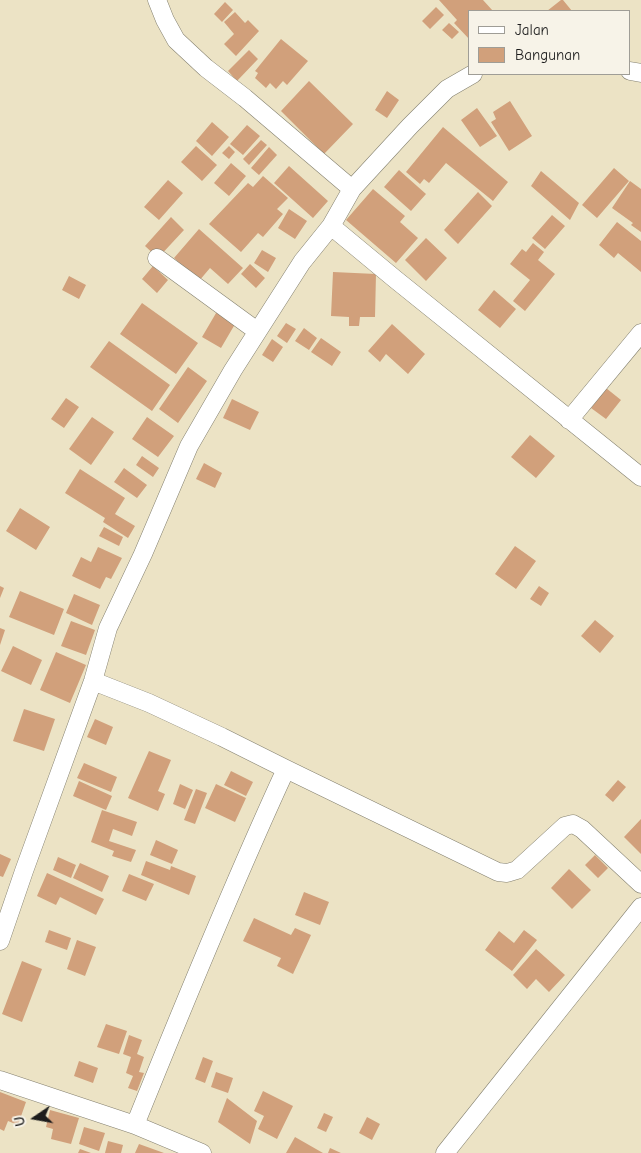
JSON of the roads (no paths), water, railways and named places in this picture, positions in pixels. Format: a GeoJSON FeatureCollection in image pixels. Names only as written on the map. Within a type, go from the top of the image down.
{"type":"FeatureCollection","features":[{"type":"Feature","properties":{"kind":"street"},"geometry":{"type":"LineString","coordinates":[[158,0],[165,20],[176,40],[206,68],[245,98],[352,188]]}},
{"type":"Feature","properties":{"kind":"street"},"geometry":{"type":"LineString","coordinates":[[0,941],[3,921],[93,681],[108,628],[143,554],[189,446],[257,332],[302,262],[331,226],[352,188],[447,88],[471,75]]}},
{"type":"Feature","properties":{"kind":"street"},"geometry":{"type":"LineString","coordinates":[[331,226],[394,279],[641,477]]}},
{"type":"Feature","properties":{"kind":"street"},"geometry":{"type":"LineString","coordinates":[[157,258],[257,332]]}},
{"type":"Feature","properties":{"kind":"street"},"geometry":{"type":"LineString","coordinates":[[569,420],[641,334]]}},
{"type":"Feature","properties":{"kind":"street"},"geometry":{"type":"LineString","coordinates":[[93,681],[149,702],[498,872],[507,873],[518,870],[565,826],[573,824],[582,829],[641,884]]}},
{"type":"Feature","properties":{"kind":"street"},"geometry":{"type":"LineString","coordinates":[[134,1125],[213,934],[286,769]]}},
{"type":"Feature","properties":{"kind":"street"},"geometry":{"type":"LineString","coordinates":[[445,1153],[641,907]]}},
{"type":"Feature","properties":{"kind":"street"},"geometry":{"type":"LineString","coordinates":[[0,1080],[134,1125],[202,1153]]}}]}
